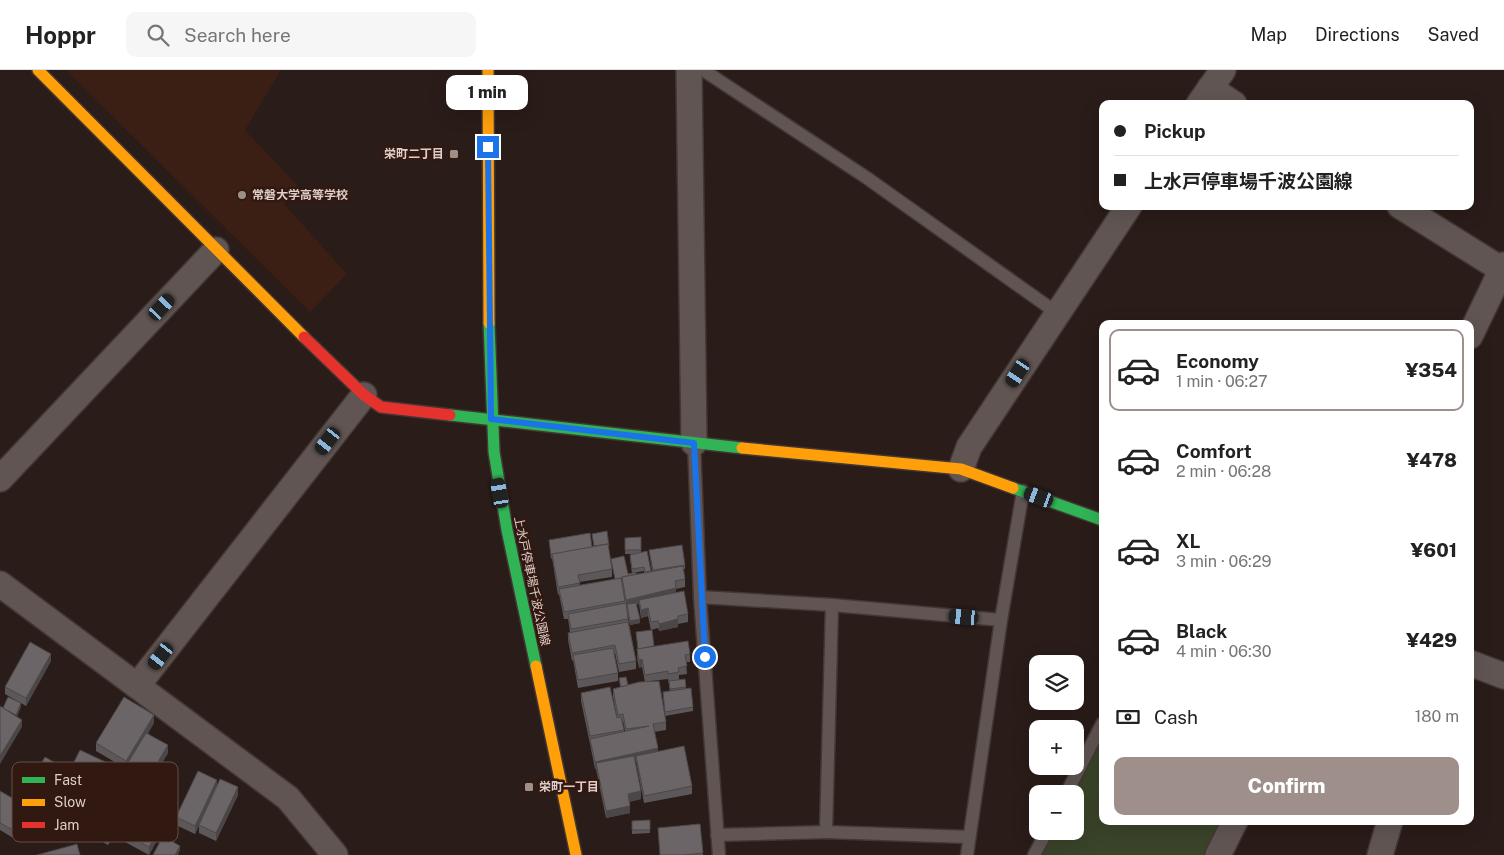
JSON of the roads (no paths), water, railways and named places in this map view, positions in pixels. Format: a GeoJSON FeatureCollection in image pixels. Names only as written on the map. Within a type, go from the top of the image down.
{"type":"FeatureCollection","features":[{"type":"Feature","properties":{"kind":"street"},"geometry":{"type":"LineString","coordinates":[[38,70],[216,250],[364,395],[381,407],[694,443],[961,469],[1099,519]]}},
{"type":"Feature","properties":{"kind":"street","name":"上水戸停車場千波公園線"},"geometry":{"type":"LineString","coordinates":[[488,70],[491,419],[495,459],[507,530],[576,855]]}},
{"type":"Feature","properties":{"kind":"street"},"geometry":{"type":"LineString","coordinates":[[689,70],[694,443]]}},
{"type":"Feature","properties":{"kind":"street"},"geometry":{"type":"LineString","coordinates":[[1211,87],[1229,100]]}},
{"type":"Feature","properties":{"kind":"street"},"geometry":{"type":"LineString","coordinates":[[961,469],[970,447],[1057,313],[1127,210]]}},
{"type":"Feature","properties":{"kind":"street"},"geometry":{"type":"LineString","coordinates":[[1407,210],[1503,268],[1474,328]]}},
{"type":"Feature","properties":{"kind":"street"},"geometry":{"type":"LineString","coordinates":[[0,479],[216,250]]}},
{"type":"Feature","properties":{"kind":"street"},"geometry":{"type":"LineString","coordinates":[[137,686],[364,395]]}},
{"type":"Feature","properties":{"kind":"street"},"geometry":{"type":"LineString","coordinates":[[0,584],[288,798],[335,855]]}},
{"type":"Feature","properties":{"kind":"street"},"geometry":{"type":"LineString","coordinates":[[1474,665],[1504,676]]}},
{"type":"Feature","properties":{"kind":"street"},"geometry":{"type":"LineString","coordinates":[[1218,855],[1233,825]]}},
{"type":"Feature","properties":{"kind":"street"},"geometry":{"type":"LineString","coordinates":[[1380,855],[1389,825]]}},
{"type":"Feature","properties":{"kind":"lane"},"geometry":{"type":"LineString","coordinates":[[703,70],[867,178],[1057,313]]}},
{"type":"Feature","properties":{"kind":"lane"},"geometry":{"type":"LineString","coordinates":[[694,443],[700,597],[718,855]]}},
{"type":"Feature","properties":{"kind":"lane"},"geometry":{"type":"LineString","coordinates":[[967,855],[1001,620],[1023,491]]}},
{"type":"Feature","properties":{"kind":"lane"},"geometry":{"type":"LineString","coordinates":[[700,597],[832,605],[1001,620]]}},
{"type":"Feature","properties":{"kind":"lane"},"geometry":{"type":"LineString","coordinates":[[826,832],[832,605]]}},
{"type":"Feature","properties":{"kind":"lane"},"geometry":{"type":"LineString","coordinates":[[1071,785],[1099,730]]}},
{"type":"Feature","properties":{"kind":"lane"},"geometry":{"type":"LineString","coordinates":[[717,835],[826,832],[970,837]]}},
{"type":"Feature","properties":{"kind":"lane"},"geometry":{"type":"LineString","coordinates":[[1034,855],[1042,840]]}},
{"type":"Feature","properties":{"kind":"place","name":"栄町二丁目"},"geometry":{"type":"Point","coordinates":[454,154]}},
{"type":"Feature","properties":{"kind":"place","name":"常磐大学高等学校"},"geometry":{"type":"Point","coordinates":[242,195]}},
{"type":"Feature","properties":{"kind":"place","name":"栄町一丁目"},"geometry":{"type":"Point","coordinates":[529,787]}}]}
